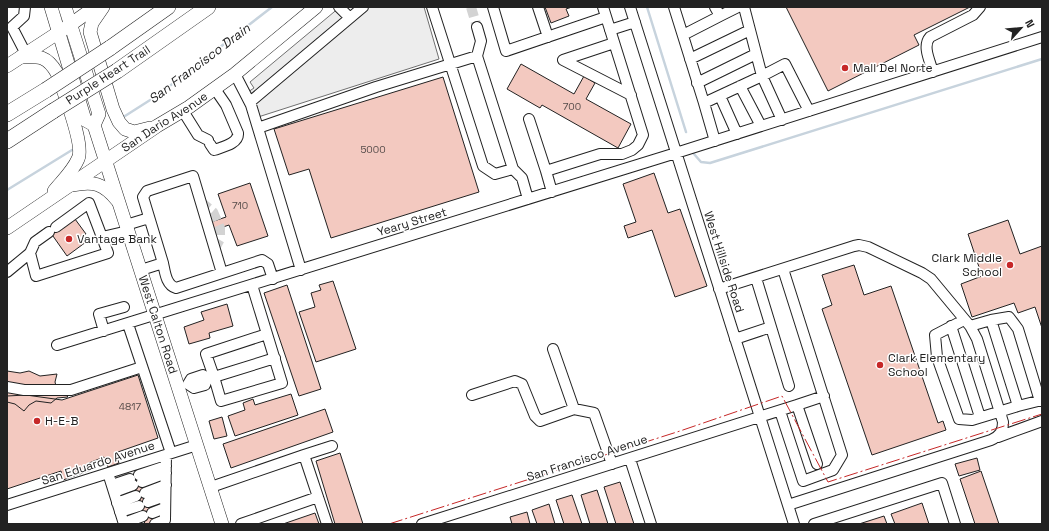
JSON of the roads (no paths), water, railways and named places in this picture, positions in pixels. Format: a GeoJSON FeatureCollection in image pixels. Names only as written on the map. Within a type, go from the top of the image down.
{"type":"FeatureCollection","features":[{"type":"Feature","properties":{"kind":"highway","name":"Purple Heart Trail"},"geometry":{"type":"LineString","coordinates":[[7,114],[110,48],[168,7]]}},
{"type":"Feature","properties":{"kind":"highway","name":"Purple Heart Trail"},"geometry":{"type":"LineString","coordinates":[[7,141],[117,71],[208,7]]}},
{"type":"Feature","properties":{"kind":"main road","name":"West Calton Road"},"geometry":{"type":"LineString","coordinates":[[51,7],[85,120],[94,125]]}},
{"type":"Feature","properties":{"kind":"main road","name":"West Calton Road"},"geometry":{"type":"LineString","coordinates":[[65,7],[99,114],[94,125],[156,315],[183,385],[197,445],[222,524]]}},
{"type":"Feature","properties":{"kind":"main road"},"geometry":{"type":"LineString","coordinates":[[7,66],[95,7]]}},
{"type":"Feature","properties":{"kind":"main road"},"geometry":{"type":"LineString","coordinates":[[104,7],[92,23],[90,32],[118,122],[126,129],[134,132],[157,126]]}},
{"type":"Feature","properties":{"kind":"main road","name":"San Dario Avenue"},"geometry":{"type":"LineString","coordinates":[[7,228],[157,126],[183,111],[215,89],[316,7]]}},
{"type":"Feature","properties":{"kind":"main road"},"geometry":{"type":"LineString","coordinates":[[23,56],[46,59],[57,73],[77,135],[80,150],[79,158],[72,170],[42,204]]}},
{"type":"Feature","properties":{"kind":"main road"},"geometry":{"type":"LineString","coordinates":[[69,186],[87,182],[100,186],[111,193],[119,203]]}},
{"type":"Feature","properties":{"kind":"street"},"geometry":{"type":"LineString","coordinates":[[23,56],[10,25],[24,16],[25,7]]}},
{"type":"Feature","properties":{"kind":"street"},"geometry":{"type":"LineString","coordinates":[[339,7],[350,18]]}},
{"type":"Feature","properties":{"kind":"street"},"geometry":{"type":"LineString","coordinates":[[250,102],[363,7]]}},
{"type":"Feature","properties":{"kind":"street"},"geometry":{"type":"LineString","coordinates":[[432,7],[482,166],[495,174],[513,169]]}},
{"type":"Feature","properties":{"kind":"street"},"geometry":{"type":"LineString","coordinates":[[493,7],[506,51],[606,17]]}},
{"type":"Feature","properties":{"kind":"street"},"geometry":{"type":"LineString","coordinates":[[538,7],[548,37]]}},
{"type":"Feature","properties":{"kind":"street"},"geometry":{"type":"LineString","coordinates":[[546,171],[600,154],[622,154],[632,150],[638,145],[643,135],[603,7]]}},
{"type":"Feature","properties":{"kind":"street","name":"West Hillside Road"},"geometry":{"type":"LineString","coordinates":[[630,7],[794,524]]}},
{"type":"Feature","properties":{"kind":"street"},"geometry":{"type":"LineString","coordinates":[[683,35],[718,12],[738,7]]}},
{"type":"Feature","properties":{"kind":"street"},"geometry":{"type":"LineString","coordinates":[[744,7],[762,76],[782,120]]}},
{"type":"Feature","properties":{"kind":"street"},"geometry":{"type":"LineString","coordinates":[[933,72],[926,49],[928,39],[973,16],[980,7]]}},
{"type":"Feature","properties":{"kind":"street"},"geometry":{"type":"LineString","coordinates":[[678,8],[683,35],[714,141]]}},
{"type":"Feature","properties":{"kind":"street"},"geometry":{"type":"LineString","coordinates":[[610,30],[634,22]]}},
{"type":"Feature","properties":{"kind":"street"},"geometry":{"type":"LineString","coordinates":[[477,27],[481,41],[477,56],[513,169],[522,178],[528,199]]}},
{"type":"Feature","properties":{"kind":"street"},"geometry":{"type":"LineString","coordinates":[[690,59],[750,30]]}},
{"type":"Feature","properties":{"kind":"street","name":"Yeary Street"},"geometry":{"type":"LineString","coordinates":[[57,345],[738,134],[1042,37]]}},
{"type":"Feature","properties":{"kind":"street"},"geometry":{"type":"LineString","coordinates":[[614,43],[563,60],[631,95]]}},
{"type":"Feature","properties":{"kind":"street"},"geometry":{"type":"LineString","coordinates":[[697,82],[756,54]]}},
{"type":"Feature","properties":{"kind":"street"},"geometry":{"type":"LineString","coordinates":[[258,128],[376,87],[477,56]]}},
{"type":"Feature","properties":{"kind":"street"},"geometry":{"type":"LineString","coordinates":[[704,103],[785,64],[809,111]]}},
{"type":"Feature","properties":{"kind":"street"},"geometry":{"type":"LineString","coordinates":[[235,74],[250,102],[301,270]]}},
{"type":"Feature","properties":{"kind":"street"},"geometry":{"type":"LineString","coordinates":[[740,86],[760,126]]}},
{"type":"Feature","properties":{"kind":"street"},"geometry":{"type":"LineString","coordinates":[[183,111],[206,150],[210,145],[236,141],[238,134],[226,105],[215,89]]}},
{"type":"Feature","properties":{"kind":"street"},"geometry":{"type":"LineString","coordinates":[[720,96],[738,134]]}},
{"type":"Feature","properties":{"kind":"street"},"geometry":{"type":"LineString","coordinates":[[529,119],[552,192]]}},
{"type":"Feature","properties":{"kind":"street"},"geometry":{"type":"LineString","coordinates":[[222,273],[193,176],[147,191],[143,197],[169,283],[172,286],[176,288],[262,260],[268,264],[272,279]]}},
{"type":"Feature","properties":{"kind":"street"},"geometry":{"type":"LineString","coordinates":[[7,272],[30,253],[35,242],[88,203],[108,253],[36,276],[30,253]]}},
{"type":"Feature","properties":{"kind":"street"},"geometry":{"type":"LineString","coordinates":[[102,237],[149,218]]}},
{"type":"Feature","properties":{"kind":"street"},"geometry":{"type":"LineString","coordinates":[[719,289],[859,245],[868,247],[931,279],[967,323],[977,339],[1003,422],[1003,429],[998,437]]}},
{"type":"Feature","properties":{"kind":"street"},"geometry":{"type":"LineString","coordinates":[[141,270],[163,263]]}},
{"type":"Feature","properties":{"kind":"street"},"geometry":{"type":"LineString","coordinates":[[780,411],[803,481],[833,470],[842,455],[783,269]]}},
{"type":"Feature","properties":{"kind":"street"},"geometry":{"type":"LineString","coordinates":[[756,278],[789,386]]}},
{"type":"Feature","properties":{"kind":"street"},"geometry":{"type":"LineString","coordinates":[[252,285],[275,358],[282,383],[221,401],[211,378],[206,354],[267,334]]}},
{"type":"Feature","properties":{"kind":"street"},"geometry":{"type":"LineString","coordinates":[[104,331],[99,314],[124,307]]}},
{"type":"Feature","properties":{"kind":"street"},"geometry":{"type":"LineString","coordinates":[[1009,317],[1018,329],[1041,401],[1018,406],[972,420],[959,419],[937,357],[935,335],[951,326],[990,320],[1009,317]]}},
{"type":"Feature","properties":{"kind":"street"},"geometry":{"type":"LineString","coordinates":[[990,320],[1018,406]]}},
{"type":"Feature","properties":{"kind":"street"},"geometry":{"type":"LineString","coordinates":[[128,324],[168,454],[166,470],[165,520],[155,524]]}},
{"type":"Feature","properties":{"kind":"street"},"geometry":{"type":"LineString","coordinates":[[951,326],[980,417]]}},
{"type":"Feature","properties":{"kind":"street"},"geometry":{"type":"LineString","coordinates":[[735,339],[771,327]]}},
{"type":"Feature","properties":{"kind":"street"},"geometry":{"type":"LineString","coordinates":[[553,349],[574,409]]}},
{"type":"Feature","properties":{"kind":"street"},"geometry":{"type":"LineString","coordinates":[[183,385],[190,379],[203,375],[211,378],[275,358]]}},
{"type":"Feature","properties":{"kind":"street"},"geometry":{"type":"LineString","coordinates":[[7,387],[24,390],[71,390],[142,368]]}},
{"type":"Feature","properties":{"kind":"street"},"geometry":{"type":"LineString","coordinates":[[472,395],[515,381],[522,384],[535,416],[540,420],[574,409],[594,413],[612,464]]}},
{"type":"Feature","properties":{"kind":"street","name":"San Francisco Avenue"},"geometry":{"type":"LineString","coordinates":[[422,524],[824,396]]}},
{"type":"Feature","properties":{"kind":"street"},"geometry":{"type":"LineString","coordinates":[[797,405],[817,464]]}},
{"type":"Feature","properties":{"kind":"street"},"geometry":{"type":"LineString","coordinates":[[788,505],[991,440],[1042,421]]}},
{"type":"Feature","properties":{"kind":"street","name":"San Eduardo Avenue"},"geometry":{"type":"LineString","coordinates":[[7,505],[197,445]]}},
{"type":"Feature","properties":{"kind":"street"},"geometry":{"type":"LineString","coordinates":[[210,487],[332,446]]}},
{"type":"Feature","properties":{"kind":"street"},"geometry":{"type":"LineString","coordinates":[[304,455],[327,524]]}},
{"type":"Feature","properties":{"kind":"street"},"geometry":{"type":"LineString","coordinates":[[630,458],[651,524]]}},
{"type":"Feature","properties":{"kind":"street"},"geometry":{"type":"LineString","coordinates":[[113,489],[166,470]]}},
{"type":"Feature","properties":{"kind":"street"},"geometry":{"type":"LineString","coordinates":[[108,473],[124,524],[166,508]]}},
{"type":"Feature","properties":{"kind":"street"},"geometry":{"type":"LineString","coordinates":[[814,524],[942,483],[955,524]]}},
{"type":"Feature","properties":{"kind":"street"},"geometry":{"type":"LineString","coordinates":[[119,508],[142,499],[166,485]]}},
{"type":"Feature","properties":{"kind":"street"},"geometry":{"type":"LineString","coordinates":[[142,499],[165,496]]}},
{"type":"Feature","properties":{"kind":"street"},"geometry":{"type":"LineString","coordinates":[[241,524],[318,498]]}},
{"type":"Feature","properties":{"kind":"waterway","name":"San Francisco Drain"},"geometry":{"type":"LineString","coordinates":[[125,116],[158,95],[272,7]]}},
{"type":"Feature","properties":{"kind":"waterway"},"geometry":{"type":"LineString","coordinates":[[647,7],[686,132]]}},
{"type":"Feature","properties":{"kind":"waterway"},"geometry":{"type":"LineString","coordinates":[[694,154],[701,162],[710,163],[1042,59]]}},
{"type":"Feature","properties":{"kind":"waterway","name":"San Francisco Drain"},"geometry":{"type":"LineString","coordinates":[[7,190],[72,150]]}},
{"type":"Feature","properties":{"kind":"tunnel"},"geometry":{"type":"LineString","coordinates":[[471,7],[477,27]]}},
{"type":"Feature","properties":{"kind":"tunnel"},"geometry":{"type":"LineString","coordinates":[[201,202],[213,212],[220,228],[220,239],[215,248]]}},
{"type":"Feature","properties":{"kind":"place","name":"Mall Del Norte"},"geometry":{"type":"Point","coordinates":[845,68]}},
{"type":"Feature","properties":{"kind":"place","name":"Vantage Bank"},"geometry":{"type":"Point","coordinates":[69,239]}},
{"type":"Feature","properties":{"kind":"place","name":"Clark Middle School"},"geometry":{"type":"Point","coordinates":[1010,265]}},
{"type":"Feature","properties":{"kind":"place","name":"Clark Elementary School"},"geometry":{"type":"Point","coordinates":[880,365]}},
{"type":"Feature","properties":{"kind":"place","name":"H-E-B"},"geometry":{"type":"Point","coordinates":[37,421]}}]}
